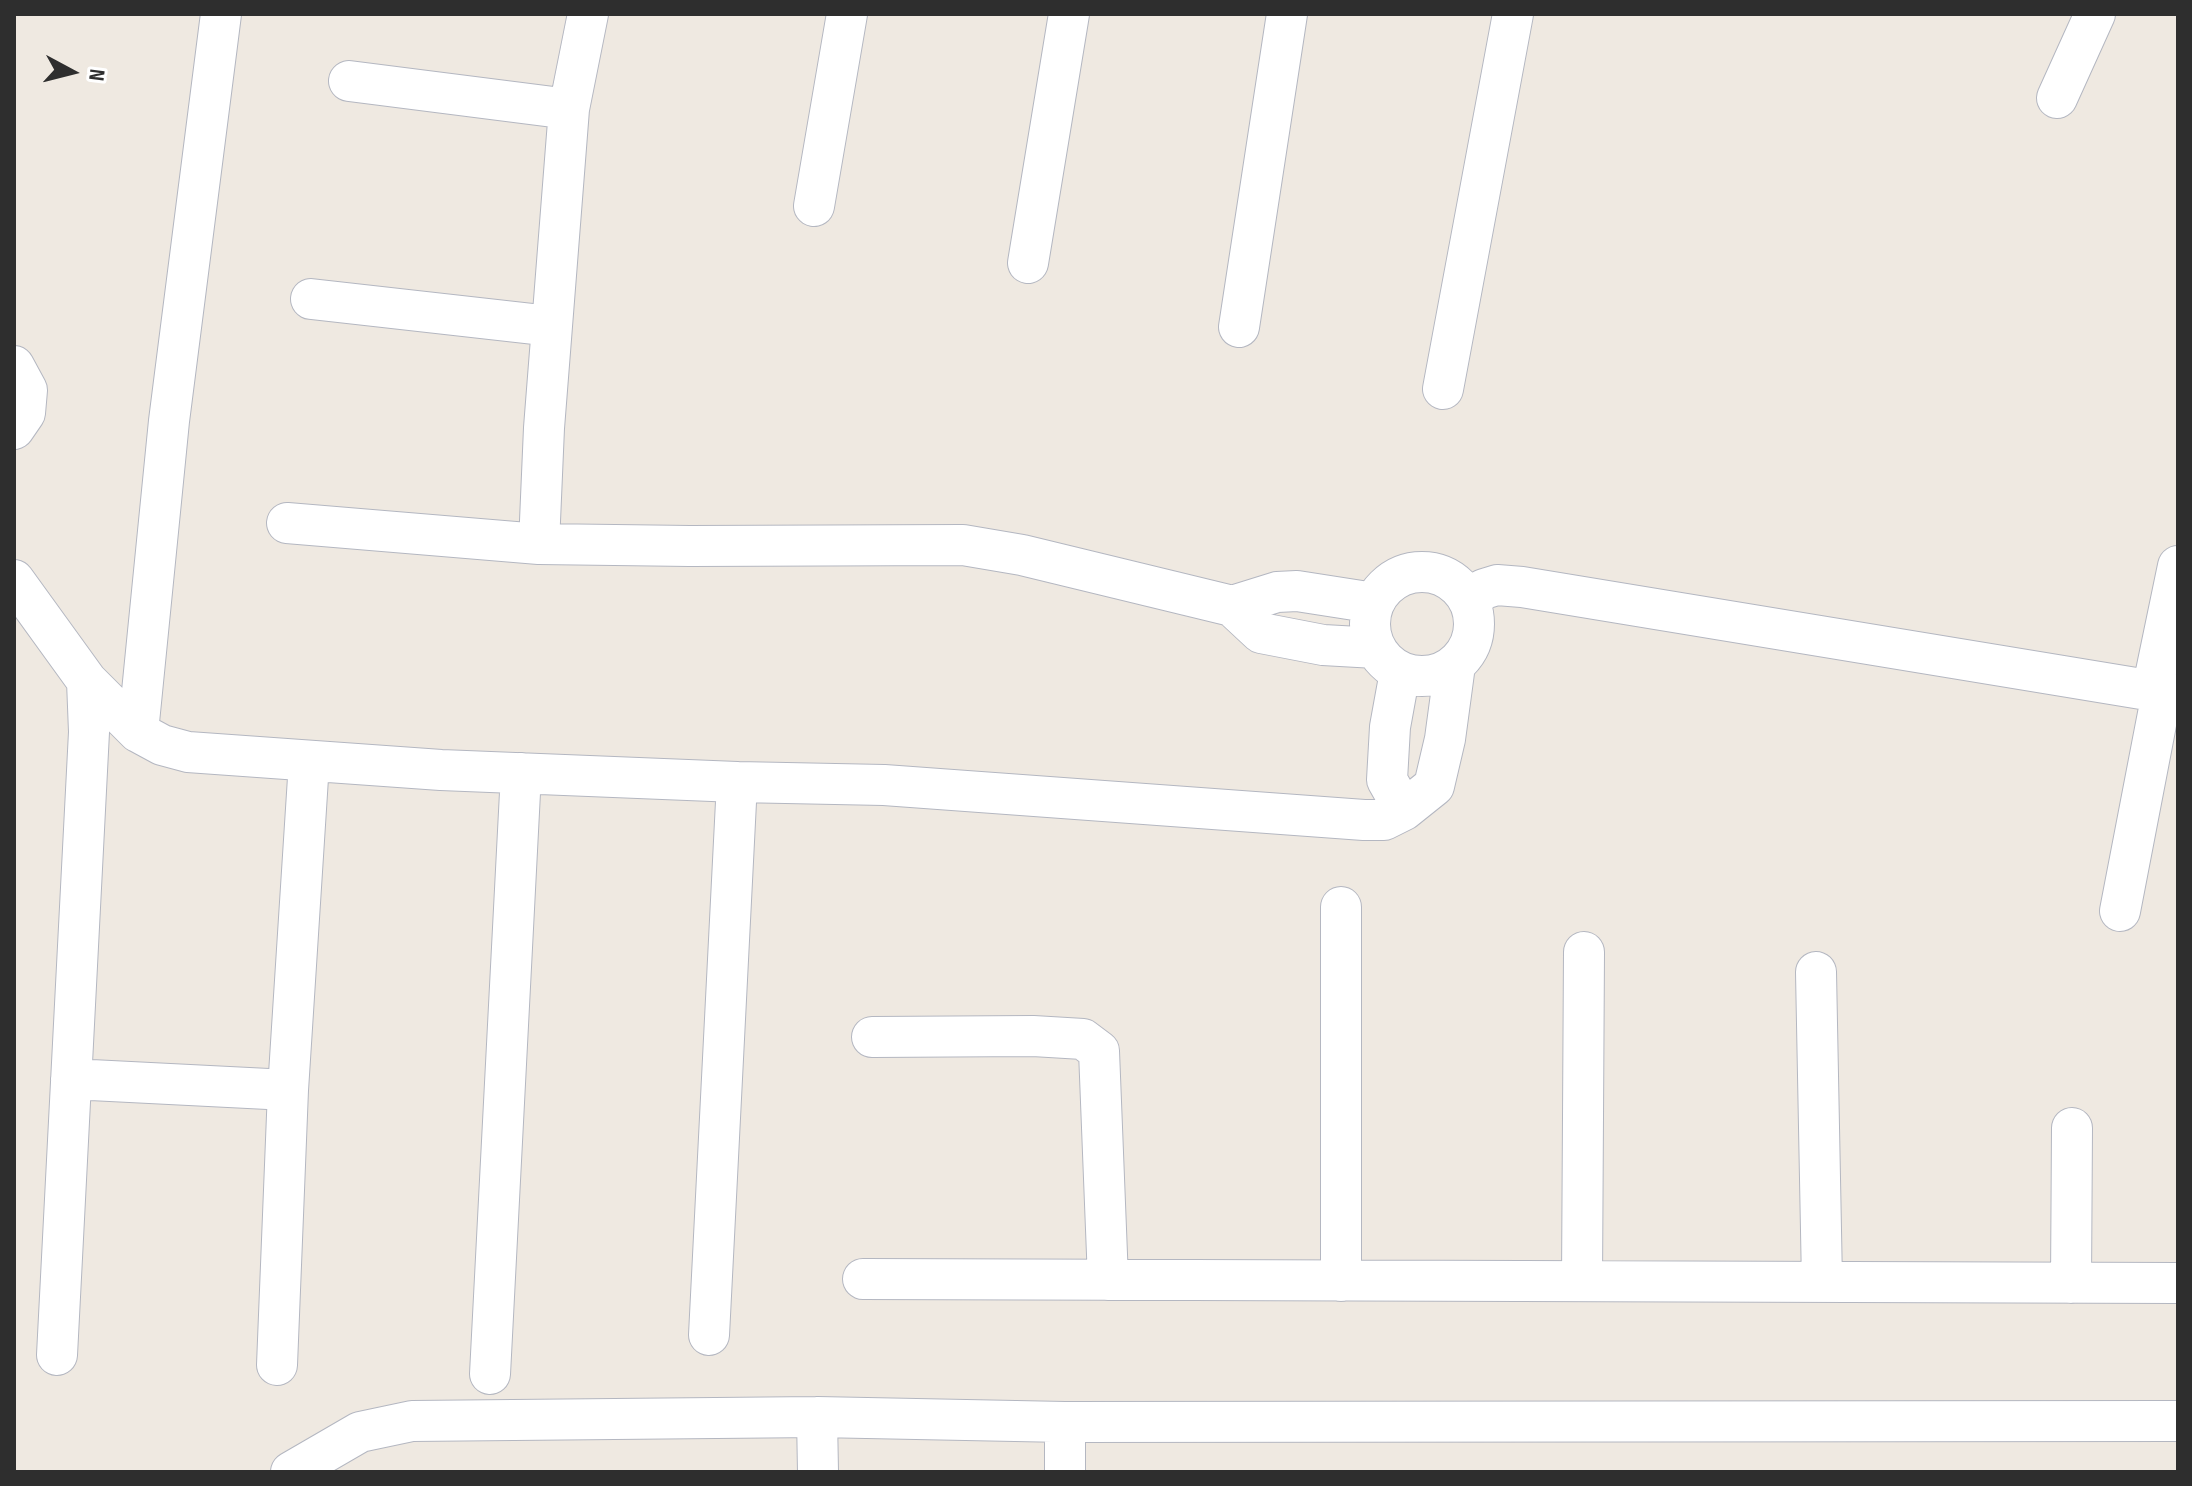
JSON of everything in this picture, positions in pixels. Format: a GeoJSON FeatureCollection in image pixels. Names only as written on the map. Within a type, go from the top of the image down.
{"type":"FeatureCollection","features":[{"type":"Feature","properties":{"kind":"street"},"geometry":{"type":"LineString","coordinates":[[138,732],[169,421],[221,14]]}},
{"type":"Feature","properties":{"kind":"street"},"geometry":{"type":"LineString","coordinates":[[539,544],[551,326],[569,109],[588,14]]}},
{"type":"Feature","properties":{"kind":"street"},"geometry":{"type":"LineString","coordinates":[[814,206],[847,14]]}},
{"type":"Feature","properties":{"kind":"street"},"geometry":{"type":"LineString","coordinates":[[1028,263],[1069,14]]}},
{"type":"Feature","properties":{"kind":"street"},"geometry":{"type":"LineString","coordinates":[[1239,327],[1287,14]]}},
{"type":"Feature","properties":{"kind":"street"},"geometry":{"type":"LineString","coordinates":[[1443,389],[1513,14]]}},
{"type":"Feature","properties":{"kind":"street"},"geometry":{"type":"LineString","coordinates":[[2057,98],[2095,14]]}},
{"type":"Feature","properties":{"kind":"street"},"geometry":{"type":"LineString","coordinates":[[349,81],[569,109]]}},
{"type":"Feature","properties":{"kind":"street"},"geometry":{"type":"LineString","coordinates":[[311,299],[551,326]]}},
{"type":"Feature","properties":{"kind":"street"},"geometry":{"type":"LineString","coordinates":[[14,366],[27,390],[25,413],[14,429]]}},
{"type":"Feature","properties":{"kind":"street"},"geometry":{"type":"LineString","coordinates":[[287,523],[539,544],[963,545],[1022,555],[1232,606],[1261,633],[1388,660],[1419,677],[1438,674],[1455,665],[1470,646],[1475,623],[1469,600],[1454,582],[1433,572],[1409,573],[1389,583],[1374,603],[1370,626],[1388,660],[1390,727],[1387,780],[1404,810]]}},
{"type":"Feature","properties":{"kind":"street"},"geometry":{"type":"LineString","coordinates":[[2120,911],[2164,693],[2178,566]]}},
{"type":"Feature","properties":{"kind":"street"},"geometry":{"type":"LineString","coordinates":[[14,580],[87,681],[138,732],[162,745],[188,752],[309,762],[737,782],[884,785],[1384,820],[1404,810],[1434,786],[1445,739],[1455,665]]}},
{"type":"Feature","properties":{"kind":"street"},"geometry":{"type":"LineString","coordinates":[[1469,600],[1484,589],[1497,585],[1522,587],[2164,693]]}},
{"type":"Feature","properties":{"kind":"street"},"geometry":{"type":"LineString","coordinates":[[1232,606],[1277,592],[1297,591],[1374,603]]}},
{"type":"Feature","properties":{"kind":"street"},"geometry":{"type":"LineString","coordinates":[[57,1355],[89,732],[87,681]]}},
{"type":"Feature","properties":{"kind":"street"},"geometry":{"type":"LineString","coordinates":[[277,1365],[288,1090],[309,762]]}},
{"type":"Feature","properties":{"kind":"street"},"geometry":{"type":"LineString","coordinates":[[490,1374],[521,773]]}},
{"type":"Feature","properties":{"kind":"street"},"geometry":{"type":"LineString","coordinates":[[709,1335],[737,782]]}},
{"type":"Feature","properties":{"kind":"street"},"geometry":{"type":"LineString","coordinates":[[1341,907],[1341,1281]]}},
{"type":"Feature","properties":{"kind":"street"},"geometry":{"type":"LineString","coordinates":[[1582,1281],[1584,952]]}},
{"type":"Feature","properties":{"kind":"street"},"geometry":{"type":"LineString","coordinates":[[1816,972],[1822,1282]]}},
{"type":"Feature","properties":{"kind":"street"},"geometry":{"type":"LineString","coordinates":[[872,1037],[1033,1036],[1083,1039],[1099,1051],[1108,1280]]}},
{"type":"Feature","properties":{"kind":"street"},"geometry":{"type":"LineString","coordinates":[[71,1079],[288,1090]]}},
{"type":"Feature","properties":{"kind":"street"},"geometry":{"type":"LineString","coordinates":[[2071,1283],[2072,1128]]}},
{"type":"Feature","properties":{"kind":"street"},"geometry":{"type":"LineString","coordinates":[[863,1279],[2178,1283]]}},
{"type":"Feature","properties":{"kind":"street"},"geometry":{"type":"LineString","coordinates":[[817,1417],[818,1472]]}},
{"type":"Feature","properties":{"kind":"street"},"geometry":{"type":"LineString","coordinates":[[291,1472],[360,1432],[412,1421],[817,1417],[1065,1422],[2178,1421]]}},
{"type":"Feature","properties":{"kind":"street"},"geometry":{"type":"LineString","coordinates":[[1065,1422],[1065,1472]]}}]}
